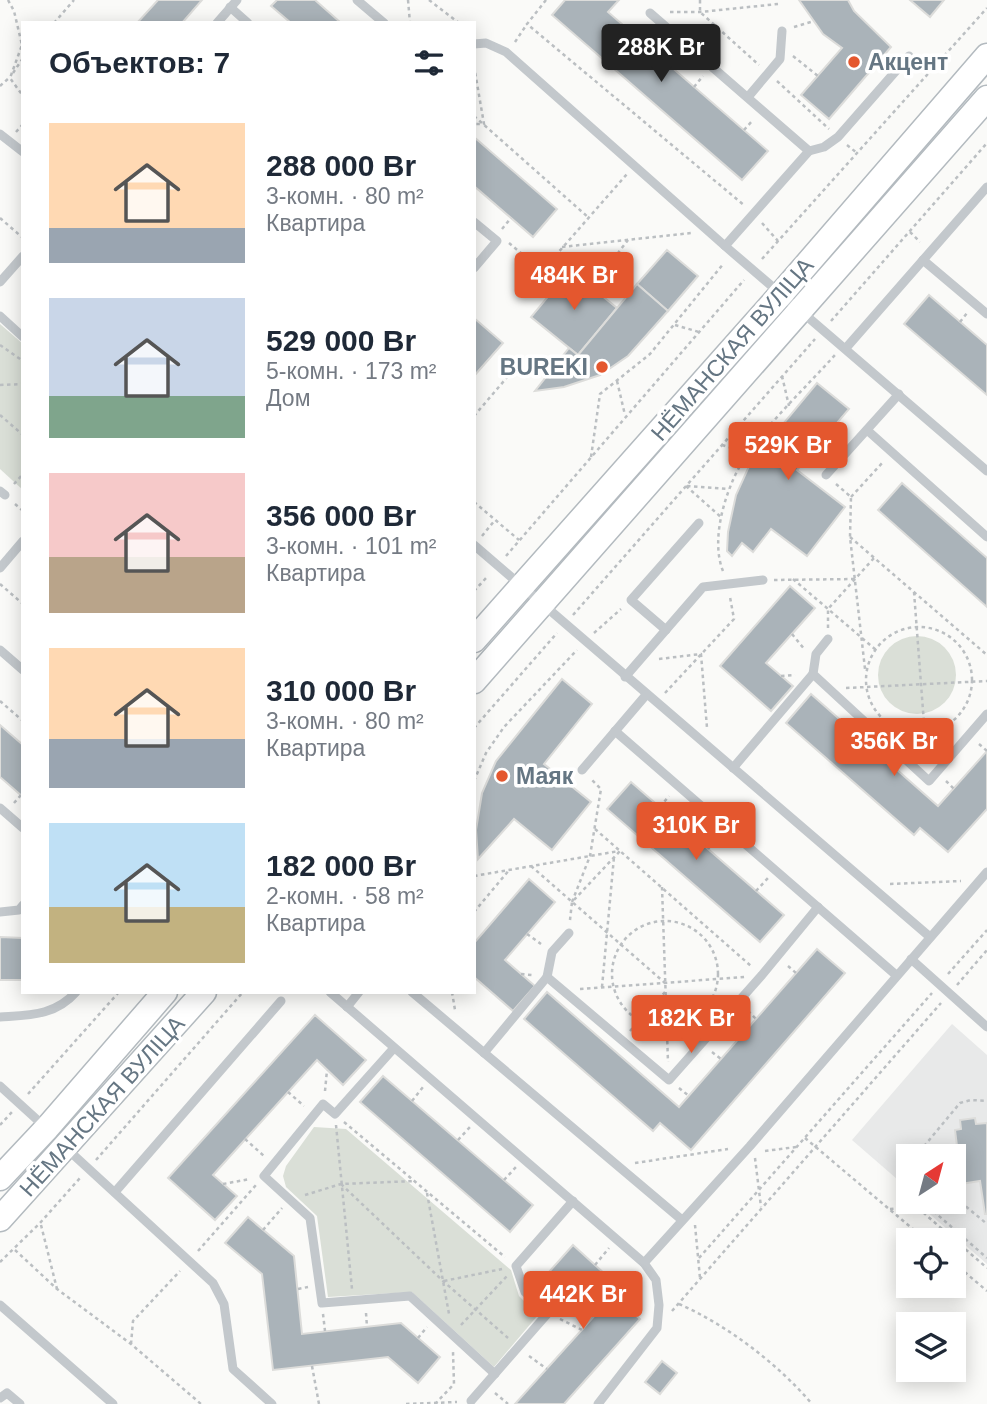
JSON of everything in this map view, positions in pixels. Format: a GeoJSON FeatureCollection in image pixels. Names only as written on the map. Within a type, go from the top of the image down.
{"type":"FeatureCollection","features":[{"type":"Feature","properties":{"kind":"main road","name":"НЁМАНСКАЯ ВУЛІЦА"},"geometry":{"type":"LineString","coordinates":[[476,638],[782,293],[987,56]]}},
{"type":"Feature","properties":{"kind":"main road","name":"НЁМАНСКАЯ ВУЛІЦА"},"geometry":{"type":"LineString","coordinates":[[476,679],[987,99]]}},
{"type":"Feature","properties":{"kind":"main road","name":"НЁМАНСКАЯ ВУЛІЦА"},"geometry":{"type":"LineString","coordinates":[[0,1178],[163,994]]}},
{"type":"Feature","properties":{"kind":"main road","name":"НЁМАНСКАЯ ВУЛІЦА"},"geometry":{"type":"LineString","coordinates":[[0,1219],[202,994]]}},
{"type":"Feature","properties":{"kind":"lane"},"geometry":{"type":"LineString","coordinates":[[357,0],[382,21]]}},
{"type":"Feature","properties":{"kind":"lane"},"geometry":{"type":"LineString","coordinates":[[218,21],[234,4],[247,21]]}},
{"type":"Feature","properties":{"kind":"lane"},"geometry":{"type":"LineString","coordinates":[[650,13],[809,151]]}},
{"type":"Feature","properties":{"kind":"lane"},"geometry":{"type":"LineString","coordinates":[[748,97],[780,59],[782,31]]}},
{"type":"Feature","properties":{"kind":"lane"},"geometry":{"type":"LineString","coordinates":[[476,44],[486,43],[506,52],[709,232],[987,471]]}},
{"type":"Feature","properties":{"kind":"lane"},"geometry":{"type":"LineString","coordinates":[[729,249],[753,213],[809,151],[824,147],[838,137],[909,56]]}},
{"type":"Feature","properties":{"kind":"lane"},"geometry":{"type":"LineString","coordinates":[[1,130],[21,150]]}},
{"type":"Feature","properties":{"kind":"lane"},"geometry":{"type":"LineString","coordinates":[[844,347],[987,187]]}},
{"type":"Feature","properties":{"kind":"lane"},"geometry":{"type":"LineString","coordinates":[[476,224],[497,241],[476,266]]}},
{"type":"Feature","properties":{"kind":"lane"},"geometry":{"type":"LineString","coordinates":[[0,282],[21,258]]}},
{"type":"Feature","properties":{"kind":"lane"},"geometry":{"type":"LineString","coordinates":[[923,260],[987,314]]}},
{"type":"Feature","properties":{"kind":"lane"},"geometry":{"type":"LineString","coordinates":[[0,316],[21,335]]}},
{"type":"Feature","properties":{"kind":"lane"},"geometry":{"type":"LineString","coordinates":[[826,475],[899,394]]}},
{"type":"Feature","properties":{"kind":"lane"},"geometry":{"type":"LineString","coordinates":[[867,430],[987,537]]}},
{"type":"Feature","properties":{"kind":"lane"},"geometry":{"type":"LineString","coordinates":[[666,630],[631,600],[699,523]]}},
{"type":"Feature","properties":{"kind":"lane"},"geometry":{"type":"LineString","coordinates":[[0,568],[21,543]]}},
{"type":"Feature","properties":{"kind":"lane"},"geometry":{"type":"LineString","coordinates":[[476,547],[930,937]]}},
{"type":"Feature","properties":{"kind":"lane"},"geometry":{"type":"LineString","coordinates":[[625,677],[703,587],[763,580]]}},
{"type":"Feature","properties":{"kind":"lane"},"geometry":{"type":"LineString","coordinates":[[733,768],[813,674],[816,654],[828,639]]}},
{"type":"Feature","properties":{"kind":"lane"},"geometry":{"type":"LineString","coordinates":[[0,650],[21,668]]}},
{"type":"Feature","properties":{"kind":"lane"},"geometry":{"type":"LineString","coordinates":[[813,674],[929,780],[987,714]]}},
{"type":"Feature","properties":{"kind":"lane"},"geometry":{"type":"LineString","coordinates":[[582,770],[646,695]]}},
{"type":"Feature","properties":{"kind":"lane"},"geometry":{"type":"LineString","coordinates":[[615,731],[896,975]]}},
{"type":"Feature","properties":{"kind":"lane"},"geometry":{"type":"LineString","coordinates":[[0,808],[21,826]]}},
{"type":"Feature","properties":{"kind":"lane"},"geometry":{"type":"LineString","coordinates":[[644,1263],[750,1146],[987,872]]}},
{"type":"Feature","properties":{"kind":"lane"},"geometry":{"type":"LineString","coordinates":[[547,977],[669,1080],[818,907]]}},
{"type":"Feature","properties":{"kind":"lane"},"geometry":{"type":"LineString","coordinates":[[0,912],[21,908]]}},
{"type":"Feature","properties":{"kind":"lane"},"geometry":{"type":"LineString","coordinates":[[484,1053],[547,977],[552,952],[569,933]]}},
{"type":"Feature","properties":{"kind":"lane"},"geometry":{"type":"LineString","coordinates":[[911,959],[987,1027]]}},
{"type":"Feature","properties":{"kind":"lane"},"geometry":{"type":"LineString","coordinates":[[0,1017],[49,1012],[57,1009],[74,994]]}},
{"type":"Feature","properties":{"kind":"lane"},"geometry":{"type":"LineString","coordinates":[[332,994],[617,1239],[644,1263],[656,1280],[659,1305],[657,1328],[598,1404]]}},
{"type":"Feature","properties":{"kind":"lane"},"geometry":{"type":"LineString","coordinates":[[347,1007],[357,994]]}},
{"type":"Feature","properties":{"kind":"lane"},"geometry":{"type":"LineString","coordinates":[[414,994],[682,1220]]}},
{"type":"Feature","properties":{"kind":"lane"},"geometry":{"type":"LineString","coordinates":[[114,1192],[281,1001]]}},
{"type":"Feature","properties":{"kind":"lane"},"geometry":{"type":"LineString","coordinates":[[394,1048],[335,1114],[323,1104],[264,1176],[310,1218],[322,1303],[410,1296],[495,1374]]}},
{"type":"Feature","properties":{"kind":"lane"},"geometry":{"type":"LineString","coordinates":[[0,1086],[214,1283],[224,1304],[233,1369],[272,1404]]}},
{"type":"Feature","properties":{"kind":"lane"},"geometry":{"type":"LineString","coordinates":[[471,1401],[548,1312],[526,1292],[516,1266],[573,1201]]}},
{"type":"Feature","properties":{"kind":"lane"},"geometry":{"type":"LineString","coordinates":[[2,1310],[113,1404]]}},
{"type":"Feature","properties":{"kind":"lane"},"geometry":{"type":"LineString","coordinates":[[2,1393],[20,1404]]}},
{"type":"Feature","properties":{"kind":"path"},"geometry":{"type":"LineString","coordinates":[[8,0],[14,11],[21,41]]}},
{"type":"Feature","properties":{"kind":"path"},"geometry":{"type":"LineString","coordinates":[[56,21],[74,0]]}},
{"type":"Feature","properties":{"kind":"path"},"geometry":{"type":"LineString","coordinates":[[408,0],[410,21]]}},
{"type":"Feature","properties":{"kind":"path"},"geometry":{"type":"LineString","coordinates":[[429,0],[456,21]]}},
{"type":"Feature","properties":{"kind":"path"},"geometry":{"type":"LineString","coordinates":[[506,52],[546,0]]}},
{"type":"Feature","properties":{"kind":"path"},"geometry":{"type":"LineString","coordinates":[[650,13],[700,12],[778,4]]}},
{"type":"Feature","properties":{"kind":"path"},"geometry":{"type":"LineString","coordinates":[[503,558],[753,269],[987,8]]}},
{"type":"Feature","properties":{"kind":"path"},"geometry":{"type":"LineString","coordinates":[[782,31],[814,21]]}},
{"type":"Feature","properties":{"kind":"path"},"geometry":{"type":"LineString","coordinates":[[527,24],[753,213],[778,241]]}},
{"type":"Feature","properties":{"kind":"path"},"geometry":{"type":"LineString","coordinates":[[781,46],[818,76]]}},
{"type":"Feature","properties":{"kind":"path"},"geometry":{"type":"LineString","coordinates":[[10,78],[21,48]]}},
{"type":"Feature","properties":{"kind":"path"},"geometry":{"type":"LineString","coordinates":[[0,86],[10,78],[21,62]]}},
{"type":"Feature","properties":{"kind":"path"},"geometry":{"type":"LineString","coordinates":[[10,78],[21,93]]}},
{"type":"Feature","properties":{"kind":"path"},"geometry":{"type":"LineString","coordinates":[[476,78],[484,124]]}},
{"type":"Feature","properties":{"kind":"path"},"geometry":{"type":"LineString","coordinates":[[476,118],[589,218]]}},
{"type":"Feature","properties":{"kind":"path"},"geometry":{"type":"LineString","coordinates":[[476,124],[484,124]]}},
{"type":"Feature","properties":{"kind":"path"},"geometry":{"type":"LineString","coordinates":[[570,618],[987,143]]}},
{"type":"Feature","properties":{"kind":"path"},"geometry":{"type":"LineString","coordinates":[[507,241],[542,271],[634,165]]}},
{"type":"Feature","properties":{"kind":"path"},"geometry":{"type":"LineString","coordinates":[[498,234],[511,218]]}},
{"type":"Feature","properties":{"kind":"path"},"geometry":{"type":"LineString","coordinates":[[0,219],[21,236]]}},
{"type":"Feature","properties":{"kind":"path"},"geometry":{"type":"LineString","coordinates":[[562,247],[709,232]]}},
{"type":"Feature","properties":{"kind":"path"},"geometry":{"type":"LineString","coordinates":[[909,232],[931,250]]}},
{"type":"Feature","properties":{"kind":"path"},"geometry":{"type":"LineString","coordinates":[[592,287],[629,239]]}},
{"type":"Feature","properties":{"kind":"path"},"geometry":{"type":"LineString","coordinates":[[591,457],[600,394],[650,354],[729,249]]}},
{"type":"Feature","properties":{"kind":"path"},"geometry":{"type":"LineString","coordinates":[[674,325],[699,332]]}},
{"type":"Feature","properties":{"kind":"path"},"geometry":{"type":"LineString","coordinates":[[0,345],[21,360]]}},
{"type":"Feature","properties":{"kind":"path"},"geometry":{"type":"LineString","coordinates":[[656,704],[734,619],[728,584],[720,563],[717,538],[729,489],[748,453],[844,347]]}},
{"type":"Feature","properties":{"kind":"path"},"geometry":{"type":"LineString","coordinates":[[476,414],[521,361]]}},
{"type":"Feature","properties":{"kind":"path"},"geometry":{"type":"LineString","coordinates":[[782,376],[789,406]]}},
{"type":"Feature","properties":{"kind":"path"},"geometry":{"type":"LineString","coordinates":[[617,381],[625,417]]}},
{"type":"Feature","properties":{"kind":"path"},"geometry":{"type":"LineString","coordinates":[[0,385],[21,384]]}},
{"type":"Feature","properties":{"kind":"path"},"geometry":{"type":"LineString","coordinates":[[0,415],[21,433]]}},
{"type":"Feature","properties":{"kind":"path"},"geometry":{"type":"LineString","coordinates":[[722,445],[748,453]]}},
{"type":"Feature","properties":{"kind":"path"},"geometry":{"type":"LineString","coordinates":[[865,672],[876,650],[894,634],[916,627],[931,628],[953,639],[965,654],[971,667],[972,682],[969,697],[958,715],[939,729],[925,732],[898,728],[887,721],[877,711],[867,687],[865,672],[862,638],[850,537],[851,497],[891,452]]}},
{"type":"Feature","properties":{"kind":"path"},"geometry":{"type":"LineString","coordinates":[[826,475],[851,497]]}},
{"type":"Feature","properties":{"kind":"path"},"geometry":{"type":"LineString","coordinates":[[686,486],[729,489]]}},
{"type":"Feature","properties":{"kind":"path"},"geometry":{"type":"LineString","coordinates":[[686,486],[722,518]]}},
{"type":"Feature","properties":{"kind":"path"},"geometry":{"type":"LineString","coordinates":[[476,504],[519,540]]}},
{"type":"Feature","properties":{"kind":"path"},"geometry":{"type":"LineString","coordinates":[[476,543],[495,520]]}},
{"type":"Feature","properties":{"kind":"path"},"geometry":{"type":"LineString","coordinates":[[850,537],[987,655]]}},
{"type":"Feature","properties":{"kind":"path"},"geometry":{"type":"LineString","coordinates":[[828,639],[828,609],[874,558]]}},
{"type":"Feature","properties":{"kind":"path"},"geometry":{"type":"LineString","coordinates":[[476,590],[494,569]]}},
{"type":"Feature","properties":{"kind":"path"},"geometry":{"type":"LineString","coordinates":[[793,579],[876,650]]}},
{"type":"Feature","properties":{"kind":"path"},"geometry":{"type":"LineString","coordinates":[[763,580],[855,579]]}},
{"type":"Feature","properties":{"kind":"path"},"geometry":{"type":"LineString","coordinates":[[0,584],[21,602]]}},
{"type":"Feature","properties":{"kind":"path"},"geometry":{"type":"LineString","coordinates":[[914,592],[929,780]]}},
{"type":"Feature","properties":{"kind":"path"},"geometry":{"type":"LineString","coordinates":[[476,776],[504,727],[585,641],[631,600]]}},
{"type":"Feature","properties":{"kind":"path"},"geometry":{"type":"LineString","coordinates":[[476,726],[561,629]]}},
{"type":"Feature","properties":{"kind":"path"},"geometry":{"type":"LineString","coordinates":[[953,639],[960,631]]}},
{"type":"Feature","properties":{"kind":"path"},"geometry":{"type":"LineString","coordinates":[[638,662],[701,654]]}},
{"type":"Feature","properties":{"kind":"path"},"geometry":{"type":"LineString","coordinates":[[701,654],[709,748]]}},
{"type":"Feature","properties":{"kind":"path"},"geometry":{"type":"LineString","coordinates":[[829,688],[987,681]]}},
{"type":"Feature","properties":{"kind":"path"},"geometry":{"type":"LineString","coordinates":[[0,701],[21,719]]}},
{"type":"Feature","properties":{"kind":"path"},"geometry":{"type":"LineString","coordinates":[[476,762],[483,760]]}},
{"type":"Feature","properties":{"kind":"path"},"geometry":{"type":"LineString","coordinates":[[569,933],[572,902],[590,856],[601,789],[582,770]]}},
{"type":"Feature","properties":{"kind":"path"},"geometry":{"type":"LineString","coordinates":[[595,829],[762,975]]}},
{"type":"Feature","properties":{"kind":"path"},"geometry":{"type":"LineString","coordinates":[[476,876],[620,851]]}},
{"type":"Feature","properties":{"kind":"path"},"geometry":{"type":"LineString","coordinates":[[572,902],[620,851]]}},
{"type":"Feature","properties":{"kind":"path"},"geometry":{"type":"LineString","coordinates":[[602,987],[614,858]]}},
{"type":"Feature","properties":{"kind":"path"},"geometry":{"type":"LineString","coordinates":[[531,866],[665,983]]}},
{"type":"Feature","properties":{"kind":"path"},"geometry":{"type":"LineString","coordinates":[[476,910],[510,869]]}},
{"type":"Feature","properties":{"kind":"path"},"geometry":{"type":"LineString","coordinates":[[870,886],[980,880]]}},
{"type":"Feature","properties":{"kind":"path"},"geometry":{"type":"LineString","coordinates":[[662,887],[669,1080]]}},
{"type":"Feature","properties":{"kind":"path"},"geometry":{"type":"LineString","coordinates":[[663,921],[678,923],[697,932],[712,950],[717,964],[715,994],[707,1007],[689,1021],[667,1027],[652,1026],[627,1012],[613,986],[614,957],[621,944],[639,928],[663,921]]}},
{"type":"Feature","properties":{"kind":"path"},"geometry":{"type":"LineString","coordinates":[[697,932],[704,924]]}},
{"type":"Feature","properties":{"kind":"path"},"geometry":{"type":"LineString","coordinates":[[699,1258],[987,930]]}},
{"type":"Feature","properties":{"kind":"path"},"geometry":{"type":"LineString","coordinates":[[527,934],[552,952]]}},
{"type":"Feature","properties":{"kind":"path"},"geometry":{"type":"LineString","coordinates":[[657,1328],[987,950]]}},
{"type":"Feature","properties":{"kind":"path"},"geometry":{"type":"LineString","coordinates":[[563,990],[762,975]]}},
{"type":"Feature","properties":{"kind":"path"},"geometry":{"type":"LineString","coordinates":[[622,1040],[665,992]]}},
{"type":"Feature","properties":{"kind":"path"},"geometry":{"type":"LineString","coordinates":[[0,1125],[117,994]]}},
{"type":"Feature","properties":{"kind":"path"},"geometry":{"type":"LineString","coordinates":[[0,1262],[40,1223],[241,994]]}},
{"type":"Feature","properties":{"kind":"path"},"geometry":{"type":"LineString","coordinates":[[323,1104],[327,1070]]}},
{"type":"Feature","properties":{"kind":"path"},"geometry":{"type":"LineString","coordinates":[[288,1093],[314,1115]]}},
{"type":"Feature","properties":{"kind":"path"},"geometry":{"type":"LineString","coordinates":[[926,1144],[960,1103],[971,1100],[987,1101]]}},
{"type":"Feature","properties":{"kind":"path"},"geometry":{"type":"LineString","coordinates":[[335,1114],[516,1266]]}},
{"type":"Feature","properties":{"kind":"path"},"geometry":{"type":"LineString","coordinates":[[335,1114],[353,1300]]}},
{"type":"Feature","properties":{"kind":"path"},"geometry":{"type":"LineString","coordinates":[[805,1138],[912,1228]]}},
{"type":"Feature","properties":{"kind":"path"},"geometry":{"type":"LineString","coordinates":[[246,1139],[274,1165]]}},
{"type":"Feature","properties":{"kind":"path"},"geometry":{"type":"LineString","coordinates":[[617,1166],[750,1146],[758,1151],[796,1147]]}},
{"type":"Feature","properties":{"kind":"path"},"geometry":{"type":"LineString","coordinates":[[750,1146],[755,1154],[761,1207]]}},
{"type":"Feature","properties":{"kind":"path"},"geometry":{"type":"LineString","coordinates":[[223,1184],[264,1176]]}},
{"type":"Feature","properties":{"kind":"path"},"geometry":{"type":"LineString","coordinates":[[131,1344],[133,1321],[264,1176]]}},
{"type":"Feature","properties":{"kind":"path"},"geometry":{"type":"LineString","coordinates":[[263,1230],[289,1199],[341,1184],[415,1181]]}},
{"type":"Feature","properties":{"kind":"path"},"geometry":{"type":"LineString","coordinates":[[341,1184],[475,1310],[547,1369]]}},
{"type":"Feature","properties":{"kind":"path"},"geometry":{"type":"LineString","coordinates":[[427,1191],[452,1335],[454,1384],[436,1403]]}},
{"type":"Feature","properties":{"kind":"path"},"geometry":{"type":"LineString","coordinates":[[694,1206],[700,1278]]}},
{"type":"Feature","properties":{"kind":"path"},"geometry":{"type":"LineString","coordinates":[[966,1206],[987,1224]]}},
{"type":"Feature","properties":{"kind":"path"},"geometry":{"type":"LineString","coordinates":[[890,1209],[896,1209]]}},
{"type":"Feature","properties":{"kind":"path"},"geometry":{"type":"LineString","coordinates":[[925,1214],[987,1268]]}},
{"type":"Feature","properties":{"kind":"path"},"geometry":{"type":"LineString","coordinates":[[937,1214],[987,1258]]}},
{"type":"Feature","properties":{"kind":"path"},"geometry":{"type":"LineString","coordinates":[[40,1223],[57,1289]]}},
{"type":"Feature","properties":{"kind":"path"},"geometry":{"type":"LineString","coordinates":[[595,1265],[617,1239]]}},
{"type":"Feature","properties":{"kind":"path"},"geometry":{"type":"LineString","coordinates":[[14,1250],[57,1289],[131,1344],[201,1404]]}},
{"type":"Feature","properties":{"kind":"path"},"geometry":{"type":"LineString","coordinates":[[443,1281],[516,1266]]}},
{"type":"Feature","properties":{"kind":"path"},"geometry":{"type":"LineString","coordinates":[[452,1335],[516,1266]]}},
{"type":"Feature","properties":{"kind":"path"},"geometry":{"type":"LineString","coordinates":[[966,1273],[987,1291]]}},
{"type":"Feature","properties":{"kind":"path"},"geometry":{"type":"LineString","coordinates":[[678,1304],[710,1318],[793,1381],[812,1404]]}},
{"type":"Feature","properties":{"kind":"path"},"geometry":{"type":"LineString","coordinates":[[548,1312],[582,1330]]}},
{"type":"Feature","properties":{"kind":"path"},"geometry":{"type":"LineString","coordinates":[[312,1366],[319,1404]]}},
{"type":"Feature","properties":{"kind":"path"},"geometry":{"type":"LineString","coordinates":[[486,1385],[508,1404]]}},
{"type":"Feature","properties":{"kind":"path"},"geometry":{"type":"LineString","coordinates":[[406,1404],[471,1401]]}},
{"type":"Feature","properties":{"kind":"shaded area"},"geometry":{"type":"Polygon","coordinates":[[[0,324],[21,342],[21,488],[0,469],[0,324]]]}},
{"type":"Feature","properties":{"kind":"shaded area"},"geometry":{"type":"Polygon","coordinates":[[[917,636],[932,639],[945,647],[953,660],[956,675],[953,690],[945,703],[932,711],[917,714],[902,711],[889,703],[881,690],[878,675],[881,660],[889,647],[902,639],[917,636]]]}},
{"type":"Feature","properties":{"kind":"shaded area"},"geometry":{"type":"Polygon","coordinates":[[[952,1024],[987,1055],[987,1264],[966,1246],[966,1228],[946,1228],[930,1214],[966,1214],[966,1144],[896,1144],[896,1178],[852,1140],[952,1024]]]}},
{"type":"Feature","properties":{"kind":"shaded area"},"geometry":{"type":"Polygon","coordinates":[[[314,1127],[346,1129],[511,1270],[519,1296],[538,1315],[494,1367],[412,1292],[328,1297],[317,1216],[286,1187],[283,1176],[286,1166],[314,1127]]]}},
{"type":"Feature","properties":{"kind":"building"},"geometry":{"type":"Polygon","coordinates":[[[158,0],[202,0],[184,21],[139,21],[158,0]]]}},
{"type":"Feature","properties":{"kind":"building"},"geometry":{"type":"Polygon","coordinates":[[[277,0],[315,0],[339,21],[289,21],[271,6],[277,0]]]}},
{"type":"Feature","properties":{"kind":"building"},"geometry":{"type":"Polygon","coordinates":[[[565,0],[619,0],[608,12],[768,151],[742,180],[552,15],[565,0]]]}},
{"type":"Feature","properties":{"kind":"building","name":"Акцент"},"geometry":{"type":"Polygon","coordinates":[[[799,0],[848,0],[854,11],[891,47],[829,119],[801,95],[842,48],[823,34],[799,0]]]}},
{"type":"Feature","properties":{"kind":"building"},"geometry":{"type":"Polygon","coordinates":[[[910,0],[944,0],[930,17],[910,0]]]}},
{"type":"Feature","properties":{"kind":"building"},"geometry":{"type":"Polygon","coordinates":[[[476,139],[557,209],[533,237],[476,188],[476,139]]]}},
{"type":"Feature","properties":{"kind":"building"},"geometry":{"type":"Polygon","coordinates":[[[667,250],[698,276],[668,311],[637,284],[667,250]]]}},
{"type":"Feature","properties":{"kind":"building"},"geometry":{"type":"Polygon","coordinates":[[[570,270],[617,308],[578,355],[531,317],[570,270]]]}},
{"type":"Feature","properties":{"kind":"building"},"geometry":{"type":"Polygon","coordinates":[[[637,284],[668,311],[628,356],[600,375],[564,387],[535,391],[569,348],[578,355],[637,284]]]}},
{"type":"Feature","properties":{"kind":"building"},"geometry":{"type":"Polygon","coordinates":[[[929,295],[987,345],[987,395],[904,324],[929,295]]]}},
{"type":"Feature","properties":{"kind":"building"},"geometry":{"type":"Polygon","coordinates":[[[476,320],[503,343],[476,374],[476,320]]]}},
{"type":"Feature","properties":{"kind":"building"},"geometry":{"type":"Polygon","coordinates":[[[817,383],[849,409],[797,470],[845,507],[807,556],[771,529],[753,552],[742,543],[732,556],[727,551],[728,532],[736,495],[750,464],[817,383]]]}},
{"type":"Feature","properties":{"kind":"building"},"geometry":{"type":"Polygon","coordinates":[[[902,483],[987,558],[987,607],[878,510],[902,483]]]}},
{"type":"Feature","properties":{"kind":"building"},"geometry":{"type":"Polygon","coordinates":[[[790,586],[815,608],[766,663],[793,686],[771,711],[720,666],[790,586]]]}},
{"type":"Feature","properties":{"kind":"building"},"geometry":{"type":"Polygon","coordinates":[[[562,679],[592,704],[544,764],[591,802],[552,850],[514,819],[478,859],[476,830],[482,793],[496,761],[562,679]]]}},
{"type":"Feature","properties":{"kind":"building"},"geometry":{"type":"Polygon","coordinates":[[[811,694],[938,806],[987,751],[987,809],[948,852],[920,828],[914,835],[786,723],[811,694]]]}},
{"type":"Feature","properties":{"kind":"building"},"geometry":{"type":"Polygon","coordinates":[[[0,725],[21,743],[21,795],[0,777],[0,725]]]}},
{"type":"Feature","properties":{"kind":"building"},"geometry":{"type":"Polygon","coordinates":[[[631,782],[784,915],[760,942],[607,809],[631,782]]]}},
{"type":"Feature","properties":{"kind":"building"},"geometry":{"type":"Polygon","coordinates":[[[529,879],[555,902],[505,960],[535,986],[513,1011],[476,979],[476,941],[529,879]]]}},
{"type":"Feature","properties":{"kind":"building"},"geometry":{"type":"Polygon","coordinates":[[[0,937],[21,938],[21,980],[0,980],[0,937]]]}},
{"type":"Feature","properties":{"kind":"building"},"geometry":{"type":"Polygon","coordinates":[[[817,949],[845,973],[691,1150],[660,1123],[653,1131],[524,1019],[547,992],[679,1107],[817,949]]]}},
{"type":"Feature","properties":{"kind":"building"},"geometry":{"type":"Polygon","coordinates":[[[315,1015],[366,1060],[343,1085],[317,1060],[213,1175],[237,1196],[215,1220],[168,1178],[315,1015]]]}},
{"type":"Feature","properties":{"kind":"building"},"geometry":{"type":"Polygon","coordinates":[[[383,1076],[533,1205],[510,1232],[360,1102],[383,1076]]]}},
{"type":"Feature","properties":{"kind":"building"},"geometry":{"type":"Polygon","coordinates":[[[975,1118],[976,1124],[987,1123],[987,1214],[980,1181],[966,1183],[966,1144],[957,1144],[955,1130],[961,1129],[960,1120],[975,1118]]]}},
{"type":"Feature","properties":{"kind":"building"},"geometry":{"type":"Polygon","coordinates":[[[248,1217],[294,1256],[302,1334],[401,1323],[440,1357],[418,1383],[388,1357],[273,1370],[262,1274],[225,1243],[248,1217]]]}},
{"type":"Feature","properties":{"kind":"building"},"geometry":{"type":"Polygon","coordinates":[[[573,1245],[617,1285],[610,1292],[640,1319],[564,1404],[515,1404],[596,1314],[549,1272],[573,1245]]]}},
{"type":"Feature","properties":{"kind":"building"},"geometry":{"type":"Polygon","coordinates":[[[662,1361],[677,1373],[660,1394],[645,1382],[662,1361]]]}},
{"type":"Feature","properties":{"kind":"place","name":"Акцент"},"geometry":{"type":"Point","coordinates":[854,62]}},
{"type":"Feature","properties":{"kind":"place","name":"BUREKI"},"geometry":{"type":"Point","coordinates":[602,367]}},
{"type":"Feature","properties":{"kind":"place","name":"Маяк"},"geometry":{"type":"Point","coordinates":[502,776]}}]}
